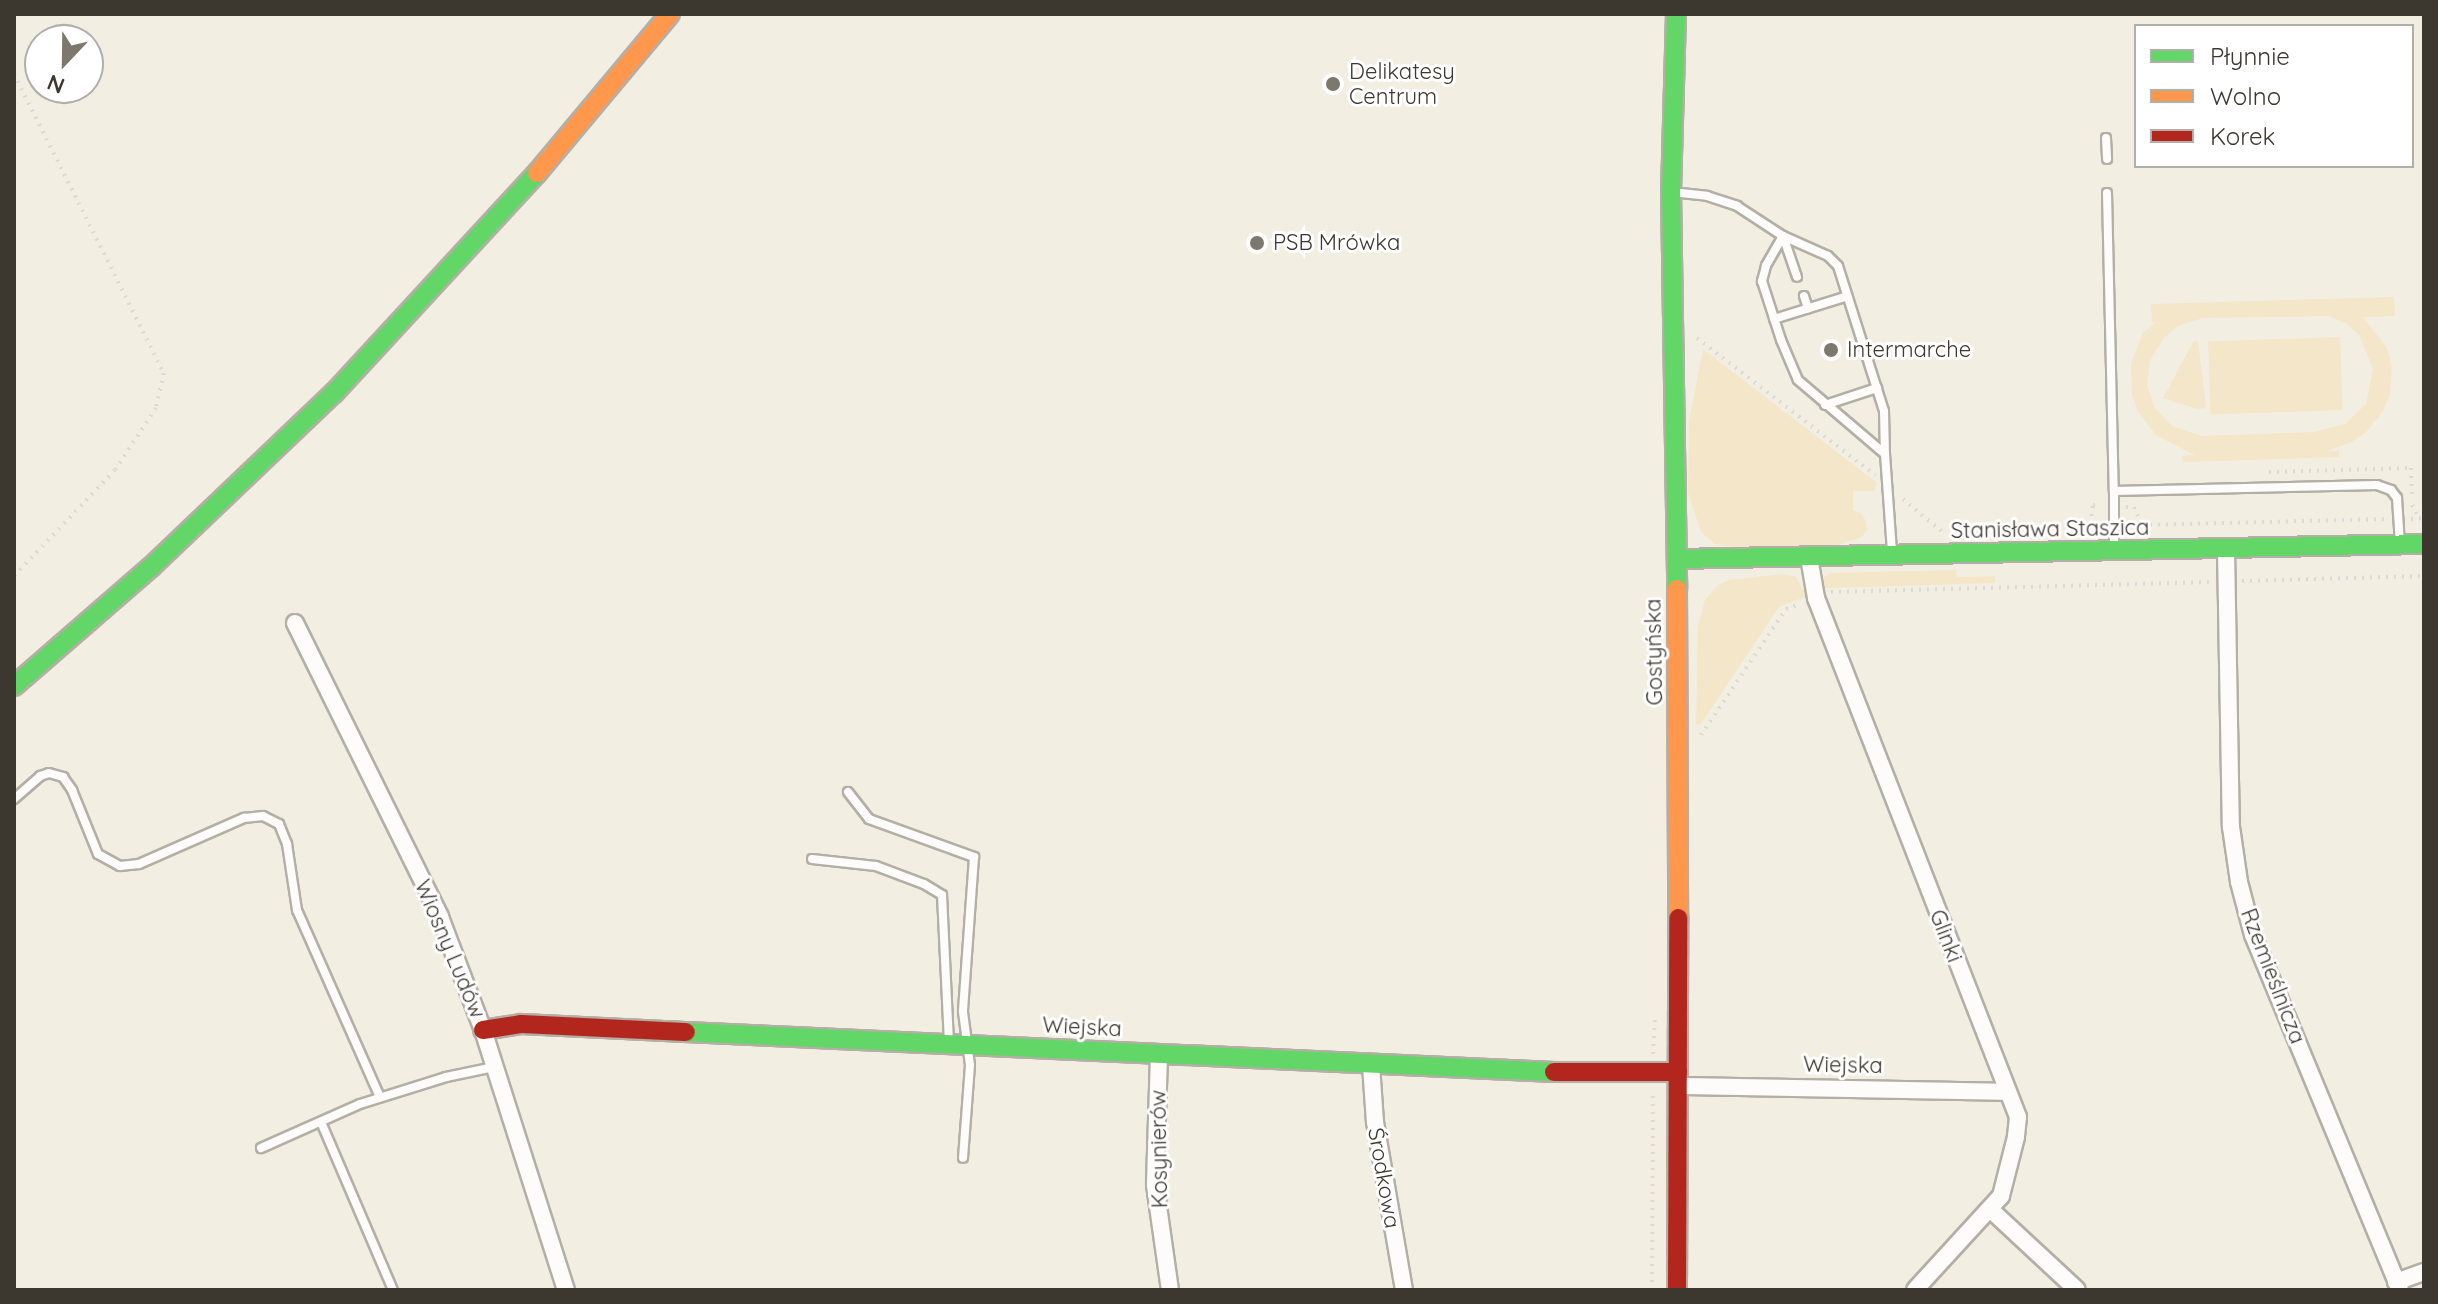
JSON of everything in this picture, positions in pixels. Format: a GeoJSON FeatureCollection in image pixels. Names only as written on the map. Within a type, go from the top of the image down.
{"type":"FeatureCollection","features":[{"type":"Feature","properties":{"kind":"main road"},"geometry":{"type":"LineString","coordinates":[[14,686],[162,557],[334,393],[507,210],[670,14]]}},
{"type":"Feature","properties":{"kind":"main road","name":"Gostyńska"},"geometry":{"type":"LineString","coordinates":[[1676,14],[1671,192],[1677,559],[1677,1290]]}},
{"type":"Feature","properties":{"kind":"main road","name":"Stanisława Staszica"},"geometry":{"type":"LineString","coordinates":[[1677,559],[2424,544]]}},
{"type":"Feature","properties":{"kind":"main road","name":"Wiejska"},"geometry":{"type":"LineString","coordinates":[[483,1030],[521,1024],[1678,1079]]}},
{"type":"Feature","properties":{"kind":"street","name":"Rzemieślnicza"},"geometry":{"type":"LineString","coordinates":[[2226,549],[2231,827],[2239,882],[2253,935],[2398,1286]]}},
{"type":"Feature","properties":{"kind":"street","name":"Glinki"},"geometry":{"type":"LineString","coordinates":[[1809,557],[1816,598],[2018,1117],[2004,1187],[1991,1210],[1915,1290]]}},
{"type":"Feature","properties":{"kind":"street","name":"Wiosny Ludów"},"geometry":{"type":"LineString","coordinates":[[295,623],[440,917],[483,1030],[566,1290]]}},
{"type":"Feature","properties":{"kind":"street","name":"Kosynierów"},"geometry":{"type":"LineString","coordinates":[[1159,1055],[1155,1185],[1170,1290]]}},
{"type":"Feature","properties":{"kind":"street","name":"Środkowa"},"geometry":{"type":"LineString","coordinates":[[1371,1065],[1375,1122],[1404,1290]]}},
{"type":"Feature","properties":{"kind":"street","name":"Wiejska"},"geometry":{"type":"LineString","coordinates":[[1678,1079],[2007,1092]]}},
{"type":"Feature","properties":{"kind":"street"},"geometry":{"type":"LineString","coordinates":[[1991,1210],[2077,1290]]}},
{"type":"Feature","properties":{"kind":"street"},"geometry":{"type":"LineString","coordinates":[[2398,1286],[2424,1272]]}},
{"type":"Feature","properties":{"kind":"lane"},"geometry":{"type":"LineString","coordinates":[[2106,138],[2107,159]]}},
{"type":"Feature","properties":{"kind":"lane"},"geometry":{"type":"LineString","coordinates":[[1671,192],[1707,196],[1737,206],[1783,236],[1812,247],[1834,261],[1848,296],[1886,420],[1885,454],[1892,556]]}},
{"type":"Feature","properties":{"kind":"lane"},"geometry":{"type":"LineString","coordinates":[[2107,193],[2114,552]]}},
{"type":"Feature","properties":{"kind":"lane"},"geometry":{"type":"LineString","coordinates":[[1783,236],[1797,277]]}},
{"type":"Feature","properties":{"kind":"lane"},"geometry":{"type":"LineString","coordinates":[[1783,236],[1763,273],[1763,287],[1792,370],[1825,405],[1885,454]]}},
{"type":"Feature","properties":{"kind":"lane"},"geometry":{"type":"LineString","coordinates":[[1804,296],[1808,308]]}},
{"type":"Feature","properties":{"kind":"lane"},"geometry":{"type":"LineString","coordinates":[[1774,319],[1848,296]]}},
{"type":"Feature","properties":{"kind":"lane"},"geometry":{"type":"LineString","coordinates":[[1825,405],[1877,388]]}},
{"type":"Feature","properties":{"kind":"lane"},"geometry":{"type":"LineString","coordinates":[[2114,491],[2382,486],[2397,498],[2400,545]]}},
{"type":"Feature","properties":{"kind":"lane"},"geometry":{"type":"LineString","coordinates":[[14,799],[40,776],[49,773],[63,777],[72,790],[98,854],[120,866],[139,864],[244,818],[263,816],[279,824],[287,844],[297,910],[380,1097]]}},
{"type":"Feature","properties":{"kind":"lane"},"geometry":{"type":"LineString","coordinates":[[848,792],[869,819],[974,857],[958,1045]]}},
{"type":"Feature","properties":{"kind":"lane"},"geometry":{"type":"LineString","coordinates":[[812,859],[876,866],[924,884],[942,895],[958,1045],[970,1065],[963,1158]]}},
{"type":"Feature","properties":{"kind":"lane"},"geometry":{"type":"LineString","coordinates":[[261,1148],[380,1097],[495,1067]]}},
{"type":"Feature","properties":{"kind":"lane"},"geometry":{"type":"LineString","coordinates":[[321,1122],[393,1290]]}},
{"type":"Feature","properties":{"kind":"path"},"geometry":{"type":"LineString","coordinates":[[14,74],[164,373],[156,408],[115,470],[14,576]]}},
{"type":"Feature","properties":{"kind":"path"},"geometry":{"type":"LineString","coordinates":[[1697,338],[1875,475]]}},
{"type":"Feature","properties":{"kind":"path"},"geometry":{"type":"LineString","coordinates":[[1903,487],[1903,501],[1949,537]]}},
{"type":"Feature","properties":{"kind":"path"},"geometry":{"type":"LineString","coordinates":[[2076,533],[2090,524],[2093,505],[2101,506]]}},
{"type":"Feature","properties":{"kind":"path"},"geometry":{"type":"LineString","coordinates":[[2126,507],[2134,507],[2142,525],[2387,519]]}},
{"type":"Feature","properties":{"kind":"path"},"geometry":{"type":"LineString","coordinates":[[2411,519],[2424,518]]}},
{"type":"Feature","properties":{"kind":"path"},"geometry":{"type":"LineString","coordinates":[[2393,567],[2394,577]]}},
{"type":"Feature","properties":{"kind":"path"},"geometry":{"type":"LineString","coordinates":[[2281,569],[2282,580]]}},
{"type":"Feature","properties":{"kind":"path"},"geometry":{"type":"LineString","coordinates":[[2067,575],[2068,584]]}},
{"type":"Feature","properties":{"kind":"path"},"geometry":{"type":"LineString","coordinates":[[2152,575],[2153,583]]}},
{"type":"Feature","properties":{"kind":"path"},"geometry":{"type":"LineString","coordinates":[[1700,740],[1786,609],[1828,592],[2424,576]]}},
{"type":"Feature","properties":{"kind":"path"},"geometry":{"type":"LineString","coordinates":[[1652,1290],[1653,1088]]}},
{"type":"Feature","properties":{"kind":"shaded area"},"geometry":{"type":"Polygon","coordinates":[[[2394,297],[2395,316],[2363,317],[2387,348],[2392,367],[2390,395],[2381,414],[2366,432],[2352,442],[2327,451],[2339,451],[2339,457],[2183,462],[2182,456],[2195,455],[2157,436],[2138,412],[2132,394],[2131,363],[2143,333],[2155,323],[2152,322],[2151,304],[2394,297]],[[2328,316],[2203,318],[2178,326],[2164,338],[2150,360],[2147,386],[2155,408],[2172,426],[2202,436],[2314,432],[2345,424],[2366,404],[2373,369],[2359,335],[2346,323],[2328,316]]]}},
{"type":"Feature","properties":{"kind":"shaded area"},"geometry":{"type":"Polygon","coordinates":[[[2340,337],[2343,410],[2211,415],[2208,342],[2340,337]]]}},
{"type":"Feature","properties":{"kind":"shaded area"},"geometry":{"type":"Polygon","coordinates":[[[2198,341],[2206,408],[2197,409],[2163,398],[2193,342],[2198,341]]]}},
{"type":"Feature","properties":{"kind":"shaded area"},"geometry":{"type":"Polygon","coordinates":[[[1703,349],[1876,482],[1875,491],[1853,491],[1853,510],[1861,513],[1866,521],[1867,530],[1862,537],[1838,545],[1735,547],[1715,544],[1701,532],[1688,493],[1689,421],[1703,349]]]}},
{"type":"Feature","properties":{"kind":"shaded area"},"geometry":{"type":"Polygon","coordinates":[[[1956,570],[1957,577],[1995,576],[1995,583],[1826,588],[1819,592],[1820,580],[1830,573],[1956,570]]]}},
{"type":"Feature","properties":{"kind":"shaded area"},"geometry":{"type":"Polygon","coordinates":[[[1783,574],[1796,577],[1807,596],[1779,607],[1701,724],[1696,725],[1698,626],[1705,600],[1718,585],[1729,580],[1783,574]]]}},
{"type":"Feature","properties":{"kind":"traffic: fast"},"geometry":{"type":"LineString","coordinates":[[1676,14],[1671,192],[1677,589]]}},
{"type":"Feature","properties":{"kind":"traffic: fast"},"geometry":{"type":"LineString","coordinates":[[14,686],[151,567],[334,393],[537,173]]}},
{"type":"Feature","properties":{"kind":"traffic: fast"},"geometry":{"type":"LineString","coordinates":[[1677,559],[2424,544]]}},
{"type":"Feature","properties":{"kind":"traffic: fast"},"geometry":{"type":"LineString","coordinates":[[686,1032],[1554,1072]]}},
{"type":"Feature","properties":{"kind":"traffic: slow"},"geometry":{"type":"LineString","coordinates":[[537,173],[670,14]]}},
{"type":"Feature","properties":{"kind":"traffic: slow"},"geometry":{"type":"LineString","coordinates":[[1677,589],[1678,918]]}},
{"type":"Feature","properties":{"kind":"traffic: jam"},"geometry":{"type":"LineString","coordinates":[[1677,1290],[1678,918]]}},
{"type":"Feature","properties":{"kind":"traffic: jam"},"geometry":{"type":"LineString","coordinates":[[483,1030],[521,1024],[686,1032]]}},
{"type":"Feature","properties":{"kind":"traffic: jam"},"geometry":{"type":"LineString","coordinates":[[1554,1072],[1678,1072]]}},
{"type":"Feature","properties":{"kind":"place","name":"Delikatesy Centrum"},"geometry":{"type":"Point","coordinates":[1333,84]}},
{"type":"Feature","properties":{"kind":"place","name":"PSB Mrówka"},"geometry":{"type":"Point","coordinates":[1257,243]}},
{"type":"Feature","properties":{"kind":"place","name":"Intermarche"},"geometry":{"type":"Point","coordinates":[1831,350]}}]}
